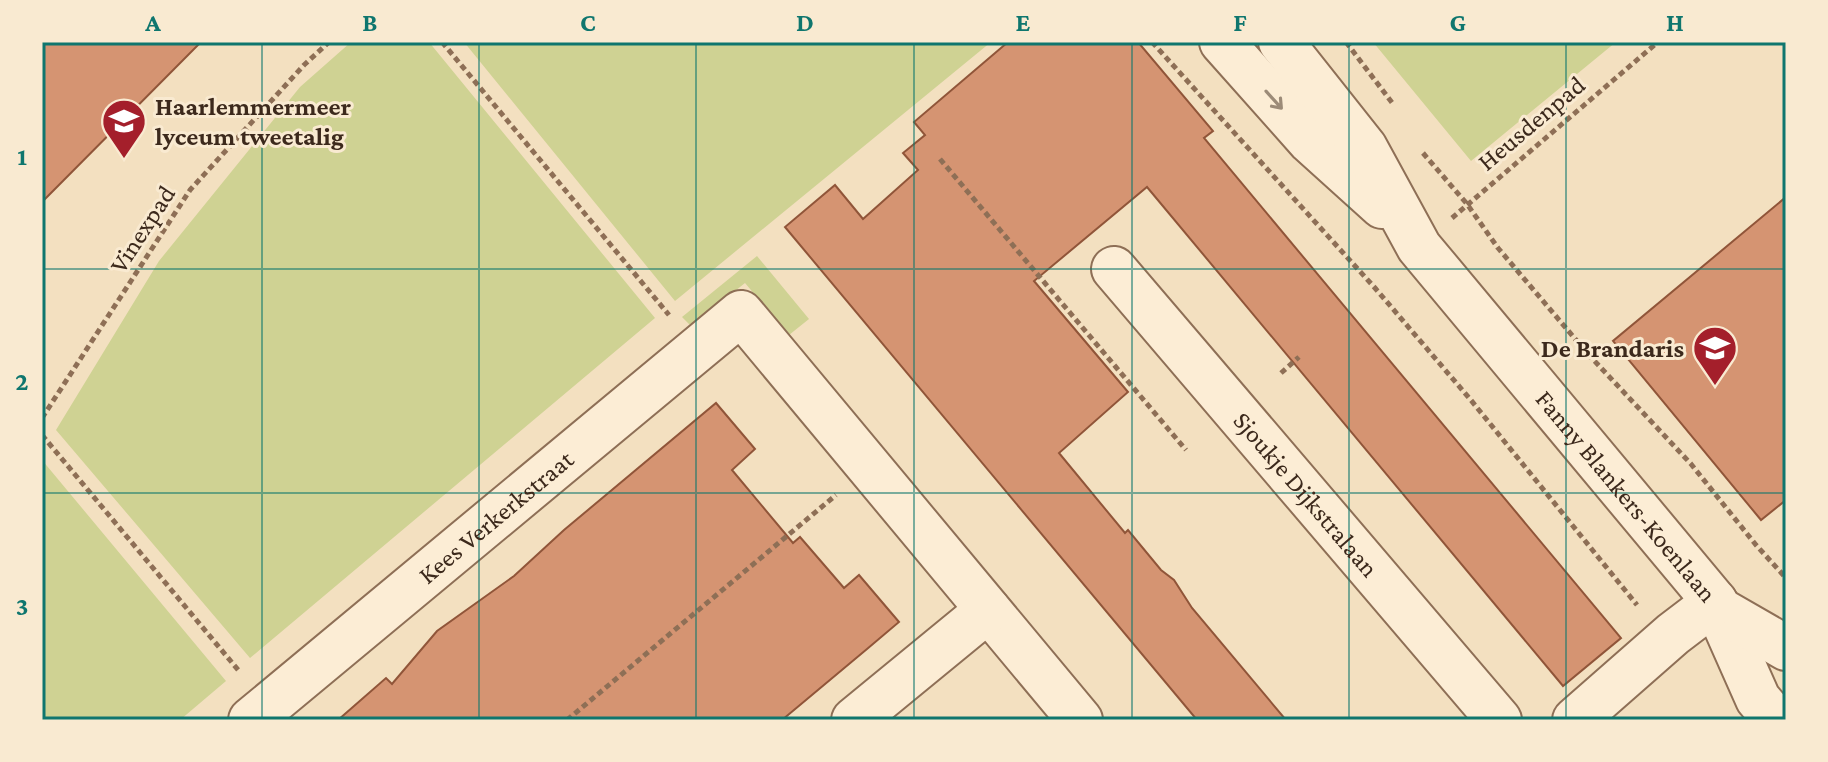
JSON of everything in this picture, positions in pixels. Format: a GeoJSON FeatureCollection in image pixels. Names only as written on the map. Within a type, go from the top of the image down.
{"type":"FeatureCollection","features":[{"type":"Feature","properties":{"kind":"street","name":"Fanny Blankers-Koenlaan"},"geometry":{"type":"LineString","coordinates":[[1222,42],[1310,141],[1409,234],[1452,290],[1542,393],[1717,606],[1758,699],[1776,720]]}},
{"type":"Feature","properties":{"kind":"street","name":"Fanny Blankers-Koenlaan"},"geometry":{"type":"LineString","coordinates":[[1281,42],[1365,148],[1409,234]]}},
{"type":"Feature","properties":{"kind":"street","name":"Sjoukje Dijkstralaan"},"geometry":{"type":"LineString","coordinates":[[1114,269],[1499,720]]}},
{"type":"Feature","properties":{"kind":"street","name":"Kees Verkerkstraat"},"geometry":{"type":"LineString","coordinates":[[259,713],[741,313],[870,468]]}},
{"type":"Feature","properties":{"kind":"street"},"geometry":{"type":"LineString","coordinates":[[870,468],[1080,720]]}},
{"type":"Feature","properties":{"kind":"street"},"geometry":{"type":"LineString","coordinates":[[1575,720],[1666,640],[1717,606]]}},
{"type":"Feature","properties":{"kind":"street","name":"Fanny Blankers-Koenlaan"},"geometry":{"type":"LineString","coordinates":[[1717,606],[1785,645]]}},
{"type":"Feature","properties":{"kind":"street"},"geometry":{"type":"LineString","coordinates":[[854,720],[988,610]]}},
{"type":"Feature","properties":{"kind":"street"},"geometry":{"type":"LineString","coordinates":[[1741,658],[1761,657],[1785,645]]}},
{"type":"Feature","properties":{"kind":"path","name":"Vinexpad"},"geometry":{"type":"LineString","coordinates":[[42,418],[190,190],[304,65],[329,42]]}},
{"type":"Feature","properties":{"kind":"path"},"geometry":{"type":"LineString","coordinates":[[442,42],[697,349]]}},
{"type":"Feature","properties":{"kind":"path"},"geometry":{"type":"LineString","coordinates":[[1152,42],[1375,288],[1470,399],[1666,640]]}},
{"type":"Feature","properties":{"kind":"path"},"geometry":{"type":"LineString","coordinates":[[1346,42],[1394,106]]}},
{"type":"Feature","properties":{"kind":"path","name":"Heusdenpad"},"geometry":{"type":"LineString","coordinates":[[1467,204],[1658,42]]}},
{"type":"Feature","properties":{"kind":"path"},"geometry":{"type":"LineString","coordinates":[[1418,147],[1588,354],[1691,464],[1786,578]]}},
{"type":"Feature","properties":{"kind":"path"},"geometry":{"type":"LineString","coordinates":[[940,159],[1186,450]]}},
{"type":"Feature","properties":{"kind":"path"},"geometry":{"type":"LineString","coordinates":[[1281,373],[1299,357]]}},
{"type":"Feature","properties":{"kind":"path"},"geometry":{"type":"LineString","coordinates":[[42,435],[259,713]]}},
{"type":"Feature","properties":{"kind":"path"},"geometry":{"type":"LineString","coordinates":[[567,720],[870,468]]}},
{"type":"Feature","properties":{"kind":"green space"},"geometry":{"type":"Polygon","coordinates":[[[351,42],[429,42],[655,318],[250,658],[56,430],[159,261],[300,87],[351,42]]]}},
{"type":"Feature","properties":{"kind":"green space"},"geometry":{"type":"Polygon","coordinates":[[[464,42],[991,42],[675,301],[464,42]]]}},
{"type":"Feature","properties":{"kind":"green space"},"geometry":{"type":"Polygon","coordinates":[[[1373,42],[1616,42],[1471,161],[1373,42]]]}},
{"type":"Feature","properties":{"kind":"green space"},"geometry":{"type":"Polygon","coordinates":[[[757,256],[809,319],[789,335],[745,283],[691,326],[682,317],[757,256]]]}},
{"type":"Feature","properties":{"kind":"green space"},"geometry":{"type":"Polygon","coordinates":[[[42,460],[226,681],[180,720],[42,720],[42,460]]]}},
{"type":"Feature","properties":{"kind":"building"},"geometry":{"type":"Polygon","coordinates":[[[42,42],[201,42],[42,202],[42,42]]]}},
{"type":"Feature","properties":{"kind":"building"},"geometry":{"type":"Polygon","coordinates":[[[1008,42],[1138,42],[1213,131],[1204,138],[1621,638],[1563,686],[1147,187],[1034,281],[1128,392],[1059,453],[1125,533],[1128,530],[1161,570],[1174,580],[1192,608],[1286,720],[1197,720],[785,227],[835,185],[863,219],[918,170],[903,153],[925,135],[914,122],[1008,42]]]}},
{"type":"Feature","properties":{"kind":"building"},"geometry":{"type":"Polygon","coordinates":[[[1786,197],[1786,500],[1761,520],[1613,341],[1786,197]]]}},
{"type":"Feature","properties":{"kind":"building"},"geometry":{"type":"Polygon","coordinates":[[[716,403],[755,449],[732,470],[793,543],[800,537],[844,588],[859,575],[899,622],[867,649],[782,720],[338,720],[386,678],[392,684],[437,631],[514,576],[564,530],[716,403]]]}},
{"type":"Feature","properties":{"kind":"place","name":"Haarlemmermeer lyceum tweetalig"},"geometry":{"type":"Point","coordinates":[124,160]}},
{"type":"Feature","properties":{"kind":"place","name":"De Brandaris"},"geometry":{"type":"Point","coordinates":[1715,387]}}]}
